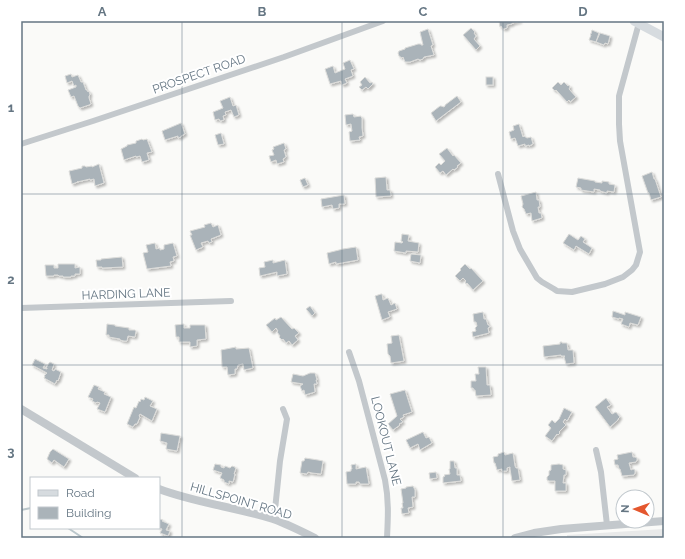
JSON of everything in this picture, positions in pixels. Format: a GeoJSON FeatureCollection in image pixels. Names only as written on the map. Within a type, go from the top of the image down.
{"type":"FeatureCollection","features":[{"type":"Feature","properties":{"kind":"main road"},"geometry":{"type":"LineString","coordinates":[[636,22],[664,37]]}},
{"type":"Feature","properties":{"kind":"street"},"geometry":{"type":"LineString","coordinates":[[361,21],[362,28]]}},
{"type":"Feature","properties":{"kind":"street","name":"PROSPECT ROAD"},"geometry":{"type":"LineString","coordinates":[[21,144],[280,58],[383,21]]}},
{"type":"Feature","properties":{"kind":"street"},"geometry":{"type":"LineString","coordinates":[[498,174],[513,231],[534,273],[542,282],[557,291],[572,292],[605,284],[622,277],[632,270],[636,265],[640,252],[620,141],[619,96],[636,22]]}},
{"type":"Feature","properties":{"kind":"street","name":"HARDING LANE"},"geometry":{"type":"LineString","coordinates":[[21,308],[231,301]]}},
{"type":"Feature","properties":{"kind":"street","name":"LOOKOUT LANE"},"geometry":{"type":"LineString","coordinates":[[349,352],[359,381],[388,494],[387,538]]}},
{"type":"Feature","properties":{"kind":"street"},"geometry":{"type":"LineString","coordinates":[[21,409],[133,477]]}},
{"type":"Feature","properties":{"kind":"street"},"geometry":{"type":"LineString","coordinates":[[272,519],[275,510],[280,461],[287,419],[283,409]]}},
{"type":"Feature","properties":{"kind":"street"},"geometry":{"type":"LineString","coordinates":[[596,450],[607,525]]}},
{"type":"Feature","properties":{"kind":"street","name":"HILLSPOINT ROAD"},"geometry":{"type":"LineString","coordinates":[[160,490],[272,519],[315,538]]}},
{"type":"Feature","properties":{"kind":"street"},"geometry":{"type":"LineString","coordinates":[[515,538],[561,529],[664,521]]}},
{"type":"Feature","properties":{"kind":"shaded area"},"geometry":{"type":"Polygon","coordinates":[[[664,529],[664,538],[567,538],[567,535],[664,529]]]}},
{"type":"Feature","properties":{"kind":"building"},"geometry":{"type":"Polygon","coordinates":[[[499,21],[520,21],[507,25],[507,28],[503,29],[501,26],[500,27],[499,21]]]}},
{"type":"Feature","properties":{"kind":"building"},"geometry":{"type":"Polygon","coordinates":[[[471,28],[475,32],[474,33],[476,36],[474,39],[480,46],[476,50],[463,35],[471,28]]]}},
{"type":"Feature","properties":{"kind":"building"},"geometry":{"type":"Polygon","coordinates":[[[428,29],[433,45],[431,46],[434,55],[424,57],[420,60],[418,59],[405,62],[403,57],[402,58],[399,56],[399,51],[418,44],[423,45],[420,32],[428,29]]]}},
{"type":"Feature","properties":{"kind":"building"},"geometry":{"type":"Polygon","coordinates":[[[592,30],[599,33],[596,42],[589,40],[592,30]]]}},
{"type":"Feature","properties":{"kind":"building"},"geometry":{"type":"Polygon","coordinates":[[[600,33],[610,36],[608,44],[605,43],[604,45],[596,42],[600,33]]]}},
{"type":"Feature","properties":{"kind":"building"},"geometry":{"type":"Polygon","coordinates":[[[350,60],[354,69],[351,70],[353,76],[345,79],[347,83],[342,85],[341,81],[330,84],[325,69],[333,66],[335,73],[345,69],[343,63],[350,60]]]}},
{"type":"Feature","properties":{"kind":"building"},"geometry":{"type":"Polygon","coordinates":[[[71,74],[72,77],[78,75],[86,90],[88,92],[89,91],[91,104],[80,108],[74,96],[71,97],[68,90],[76,87],[76,85],[74,86],[72,81],[67,83],[65,76],[71,74]]]}},
{"type":"Feature","properties":{"kind":"building"},"geometry":{"type":"Polygon","coordinates":[[[365,77],[370,83],[372,82],[373,84],[368,89],[366,87],[362,90],[359,87],[362,85],[360,82],[365,77]]]}},
{"type":"Feature","properties":{"kind":"building"},"geometry":{"type":"Polygon","coordinates":[[[486,77],[493,77],[493,85],[486,85],[486,77]]]}},
{"type":"Feature","properties":{"kind":"building"},"geometry":{"type":"Polygon","coordinates":[[[558,82],[561,85],[564,82],[568,86],[569,85],[569,89],[576,97],[570,102],[569,100],[567,102],[556,90],[555,91],[552,88],[558,82]]]}},
{"type":"Feature","properties":{"kind":"building"},"geometry":{"type":"Polygon","coordinates":[[[457,96],[461,102],[436,121],[431,113],[440,106],[444,107],[457,96]]]}},
{"type":"Feature","properties":{"kind":"building"},"geometry":{"type":"Polygon","coordinates":[[[230,97],[233,106],[236,105],[239,115],[234,117],[231,110],[225,112],[226,115],[223,116],[224,120],[215,120],[213,112],[223,108],[220,101],[230,97]]]}},
{"type":"Feature","properties":{"kind":"building"},"geometry":{"type":"Polygon","coordinates":[[[353,114],[354,117],[361,116],[362,118],[363,136],[359,137],[360,140],[350,141],[349,132],[352,131],[351,124],[346,125],[345,115],[353,114]]]}},
{"type":"Feature","properties":{"kind":"building"},"geometry":{"type":"Polygon","coordinates":[[[181,123],[185,134],[178,138],[178,136],[165,140],[162,131],[181,123]]]}},
{"type":"Feature","properties":{"kind":"building"},"geometry":{"type":"Polygon","coordinates":[[[519,124],[523,137],[531,137],[533,144],[529,146],[525,146],[525,144],[518,146],[515,138],[511,139],[509,132],[514,130],[513,126],[519,124]]]}},
{"type":"Feature","properties":{"kind":"building"},"geometry":{"type":"Polygon","coordinates":[[[221,133],[224,144],[218,145],[215,135],[221,133]]]}},
{"type":"Feature","properties":{"kind":"building"},"geometry":{"type":"Polygon","coordinates":[[[142,139],[147,139],[152,152],[147,153],[149,160],[142,162],[140,156],[136,156],[124,160],[121,149],[142,139]]]}},
{"type":"Feature","properties":{"kind":"building"},"geometry":{"type":"Polygon","coordinates":[[[284,143],[286,157],[283,159],[284,162],[277,164],[276,160],[271,162],[269,156],[274,155],[272,150],[274,149],[273,147],[284,143]]]}},
{"type":"Feature","properties":{"kind":"building"},"geometry":{"type":"Polygon","coordinates":[[[447,148],[461,163],[457,166],[458,167],[446,175],[443,171],[440,173],[435,167],[439,163],[441,165],[445,161],[439,154],[447,148]]]}},
{"type":"Feature","properties":{"kind":"building"},"geometry":{"type":"Polygon","coordinates":[[[99,164],[104,183],[95,186],[94,179],[90,179],[72,184],[69,171],[82,168],[82,166],[92,167],[99,164]]]}},
{"type":"Feature","properties":{"kind":"building"},"geometry":{"type":"Polygon","coordinates":[[[652,172],[661,197],[651,200],[642,176],[652,172]]]}},
{"type":"Feature","properties":{"kind":"building"},"geometry":{"type":"Polygon","coordinates":[[[386,177],[387,190],[390,190],[391,196],[376,197],[375,178],[386,177]]]}},
{"type":"Feature","properties":{"kind":"building"},"geometry":{"type":"Polygon","coordinates":[[[305,178],[308,185],[303,187],[300,180],[305,178]]]}},
{"type":"Feature","properties":{"kind":"building"},"geometry":{"type":"Polygon","coordinates":[[[578,178],[602,183],[602,181],[609,182],[609,184],[615,185],[614,192],[607,191],[607,193],[594,189],[594,192],[581,190],[581,188],[576,187],[578,178]]]}},
{"type":"Feature","properties":{"kind":"building"},"geometry":{"type":"Polygon","coordinates":[[[536,192],[540,207],[538,207],[539,213],[541,213],[542,218],[532,221],[531,213],[526,214],[522,207],[523,204],[521,196],[536,192]]]}},
{"type":"Feature","properties":{"kind":"building"},"geometry":{"type":"Polygon","coordinates":[[[344,195],[345,204],[339,204],[339,208],[333,209],[332,205],[322,207],[321,199],[344,195]]]}},
{"type":"Feature","properties":{"kind":"building"},"geometry":{"type":"Polygon","coordinates":[[[211,223],[213,227],[218,225],[221,235],[211,239],[212,242],[209,243],[208,241],[201,243],[203,247],[196,250],[190,235],[192,235],[190,231],[205,227],[204,225],[211,223]]]}},
{"type":"Feature","properties":{"kind":"building"},"geometry":{"type":"Polygon","coordinates":[[[402,234],[409,235],[408,241],[419,243],[418,252],[406,251],[406,253],[394,251],[395,242],[403,242],[401,241],[402,234]]]}},
{"type":"Feature","properties":{"kind":"building"},"geometry":{"type":"Polygon","coordinates":[[[569,234],[578,240],[581,236],[585,239],[583,242],[592,248],[589,254],[576,246],[574,250],[563,243],[569,234]]]}},
{"type":"Feature","properties":{"kind":"building"},"geometry":{"type":"Polygon","coordinates":[[[155,243],[156,249],[160,248],[160,250],[164,249],[164,245],[173,243],[177,256],[173,257],[174,261],[170,262],[171,266],[147,269],[143,253],[148,252],[146,245],[155,243]]]}},
{"type":"Feature","properties":{"kind":"building"},"geometry":{"type":"Polygon","coordinates":[[[356,247],[358,260],[329,264],[327,253],[356,247]]]}},
{"type":"Feature","properties":{"kind":"building"},"geometry":{"type":"Polygon","coordinates":[[[411,254],[421,255],[420,263],[410,261],[411,254]]]}},
{"type":"Feature","properties":{"kind":"building"},"geometry":{"type":"Polygon","coordinates":[[[122,257],[123,267],[97,267],[96,260],[122,257]]]}},
{"type":"Feature","properties":{"kind":"building"},"geometry":{"type":"Polygon","coordinates":[[[273,260],[273,263],[285,260],[287,274],[277,276],[277,272],[260,276],[259,268],[265,267],[264,262],[273,260]]]}},
{"type":"Feature","properties":{"kind":"building"},"geometry":{"type":"Polygon","coordinates":[[[58,264],[75,264],[75,268],[80,267],[80,274],[75,274],[75,276],[71,277],[63,277],[58,275],[46,276],[45,265],[54,265],[54,268],[58,268],[58,264]]]}},
{"type":"Feature","properties":{"kind":"building"},"geometry":{"type":"Polygon","coordinates":[[[465,264],[470,269],[471,268],[483,281],[473,290],[467,283],[466,284],[466,281],[463,278],[460,281],[455,276],[465,264]]]}},
{"type":"Feature","properties":{"kind":"building"},"geometry":{"type":"Polygon","coordinates":[[[382,294],[383,300],[388,298],[391,305],[395,303],[397,309],[388,312],[390,317],[382,320],[375,296],[382,294]]]}},
{"type":"Feature","properties":{"kind":"building"},"geometry":{"type":"Polygon","coordinates":[[[310,306],[315,313],[312,316],[306,309],[310,306]]]}},
{"type":"Feature","properties":{"kind":"building"},"geometry":{"type":"Polygon","coordinates":[[[613,311],[625,315],[625,312],[641,317],[638,325],[630,323],[629,327],[621,324],[623,319],[612,317],[613,311]]]}},
{"type":"Feature","properties":{"kind":"building"},"geometry":{"type":"Polygon","coordinates":[[[483,312],[484,319],[486,319],[490,327],[488,328],[489,333],[473,337],[472,332],[476,331],[475,328],[477,326],[476,322],[474,322],[473,314],[483,312]]]}},
{"type":"Feature","properties":{"kind":"building"},"geometry":{"type":"Polygon","coordinates":[[[281,317],[292,329],[294,328],[299,333],[295,336],[298,340],[292,345],[289,341],[286,343],[279,337],[280,336],[276,328],[272,332],[266,325],[275,318],[276,320],[281,317]]]}},
{"type":"Feature","properties":{"kind":"building"},"geometry":{"type":"Polygon","coordinates":[[[107,324],[129,328],[129,330],[135,330],[135,337],[128,336],[127,341],[124,341],[109,337],[109,335],[106,335],[107,324]]]}},
{"type":"Feature","properties":{"kind":"building"},"geometry":{"type":"Polygon","coordinates":[[[184,324],[184,328],[190,328],[190,325],[205,325],[206,339],[197,340],[197,346],[190,347],[190,342],[179,342],[179,337],[176,337],[175,325],[184,324]]]}},
{"type":"Feature","properties":{"kind":"building"},"geometry":{"type":"Polygon","coordinates":[[[399,335],[404,361],[391,363],[387,344],[392,343],[391,336],[399,335]]]}},
{"type":"Feature","properties":{"kind":"building"},"geometry":{"type":"Polygon","coordinates":[[[560,342],[567,343],[568,350],[573,350],[574,363],[566,364],[565,356],[561,355],[544,357],[543,346],[560,344],[560,342]]]}},
{"type":"Feature","properties":{"kind":"building"},"geometry":{"type":"Polygon","coordinates":[[[236,347],[236,349],[249,348],[253,368],[244,370],[243,364],[238,365],[237,369],[235,369],[235,374],[228,375],[227,367],[222,367],[221,350],[236,347]]]}},
{"type":"Feature","properties":{"kind":"building"},"geometry":{"type":"Polygon","coordinates":[[[35,359],[45,364],[43,368],[47,369],[46,368],[50,362],[54,364],[52,370],[54,371],[55,369],[61,372],[58,381],[57,380],[55,384],[44,378],[47,373],[32,365],[35,359]]]}},
{"type":"Feature","properties":{"kind":"building"},"geometry":{"type":"Polygon","coordinates":[[[478,367],[486,367],[487,385],[490,385],[491,395],[476,396],[475,390],[471,388],[471,381],[476,381],[475,374],[479,374],[478,367]]]}},
{"type":"Feature","properties":{"kind":"building"},"geometry":{"type":"Polygon","coordinates":[[[310,373],[315,373],[317,384],[314,384],[315,392],[305,395],[304,390],[302,391],[300,386],[303,384],[291,382],[293,374],[303,376],[310,373]]]}},
{"type":"Feature","properties":{"kind":"building"},"geometry":{"type":"Polygon","coordinates":[[[94,385],[99,387],[98,389],[105,392],[104,394],[111,397],[105,412],[97,409],[100,403],[92,401],[93,399],[88,397],[94,385]]]}},
{"type":"Feature","properties":{"kind":"building"},"geometry":{"type":"Polygon","coordinates":[[[405,390],[412,412],[403,415],[404,417],[400,419],[403,422],[393,430],[388,424],[397,416],[390,394],[405,390]]]}},
{"type":"Feature","properties":{"kind":"building"},"geometry":{"type":"Polygon","coordinates":[[[145,397],[153,401],[150,406],[157,409],[152,421],[140,414],[137,424],[133,427],[127,424],[134,407],[136,408],[139,401],[140,402],[141,399],[144,400],[145,397]]]}},
{"type":"Feature","properties":{"kind":"building"},"geometry":{"type":"Polygon","coordinates":[[[606,398],[611,405],[607,407],[612,414],[616,412],[620,417],[610,427],[595,407],[606,398]]]}},
{"type":"Feature","properties":{"kind":"building"},"geometry":{"type":"Polygon","coordinates":[[[564,408],[572,412],[567,421],[565,419],[563,422],[566,425],[552,441],[545,436],[551,428],[548,425],[552,420],[555,423],[559,419],[564,408]]]}},
{"type":"Feature","properties":{"kind":"building"},"geometry":{"type":"Polygon","coordinates":[[[423,432],[426,438],[429,437],[432,443],[420,450],[418,444],[410,448],[406,440],[423,432]]]}},
{"type":"Feature","properties":{"kind":"building"},"geometry":{"type":"Polygon","coordinates":[[[161,433],[180,436],[177,451],[166,449],[167,443],[160,441],[161,433]]]}},
{"type":"Feature","properties":{"kind":"building"},"geometry":{"type":"Polygon","coordinates":[[[53,449],[69,459],[64,467],[54,460],[52,463],[47,459],[53,449]]]}},
{"type":"Feature","properties":{"kind":"building"},"geometry":{"type":"Polygon","coordinates":[[[504,452],[505,455],[513,453],[515,466],[518,468],[520,480],[512,481],[510,467],[507,468],[507,471],[502,471],[502,469],[497,470],[493,457],[504,452]]]}},
{"type":"Feature","properties":{"kind":"building"},"geometry":{"type":"Polygon","coordinates":[[[632,452],[633,457],[637,458],[637,460],[636,462],[629,463],[631,470],[635,470],[635,473],[634,475],[622,476],[618,465],[615,465],[614,460],[618,459],[617,455],[632,452]]]}},
{"type":"Feature","properties":{"kind":"building"},"geometry":{"type":"Polygon","coordinates":[[[305,458],[323,461],[321,474],[308,472],[307,474],[300,473],[302,461],[304,461],[305,458]]]}},
{"type":"Feature","properties":{"kind":"building"},"geometry":{"type":"Polygon","coordinates":[[[450,461],[454,461],[455,468],[457,468],[457,475],[460,475],[461,481],[443,483],[444,475],[450,474],[450,461]]]}},
{"type":"Feature","properties":{"kind":"building"},"geometry":{"type":"Polygon","coordinates":[[[215,464],[221,465],[221,467],[224,468],[225,466],[230,468],[232,466],[236,468],[233,482],[229,481],[229,484],[220,478],[222,473],[213,470],[215,464]]]}},
{"type":"Feature","properties":{"kind":"building"},"geometry":{"type":"Polygon","coordinates":[[[356,464],[356,469],[366,467],[369,484],[360,484],[359,482],[356,482],[356,484],[347,484],[346,472],[351,471],[351,465],[356,464]]]}},
{"type":"Feature","properties":{"kind":"building"},"geometry":{"type":"Polygon","coordinates":[[[551,465],[563,465],[563,469],[566,470],[563,483],[566,483],[566,491],[555,491],[555,481],[547,480],[549,471],[551,470],[551,465]]]}},
{"type":"Feature","properties":{"kind":"building"},"geometry":{"type":"Polygon","coordinates":[[[436,472],[437,478],[430,479],[429,473],[436,472]]]}},
{"type":"Feature","properties":{"kind":"building"},"geometry":{"type":"Polygon","coordinates":[[[413,486],[415,490],[415,497],[412,497],[413,507],[408,508],[409,513],[402,514],[401,508],[403,508],[403,503],[401,489],[413,486]]]}},
{"type":"Feature","properties":{"kind":"building"},"geometry":{"type":"Polygon","coordinates":[[[160,519],[169,524],[166,530],[170,531],[168,536],[160,533],[162,529],[160,528],[160,519]]]}},
{"type":"Feature","properties":{"kind":"waterway"},"geometry":{"type":"LineString","coordinates":[[21,510],[30,508]]}},
{"type":"Feature","properties":{"kind":"waterway"},"geometry":{"type":"LineString","coordinates":[[70,529],[83,538]]}}]}
